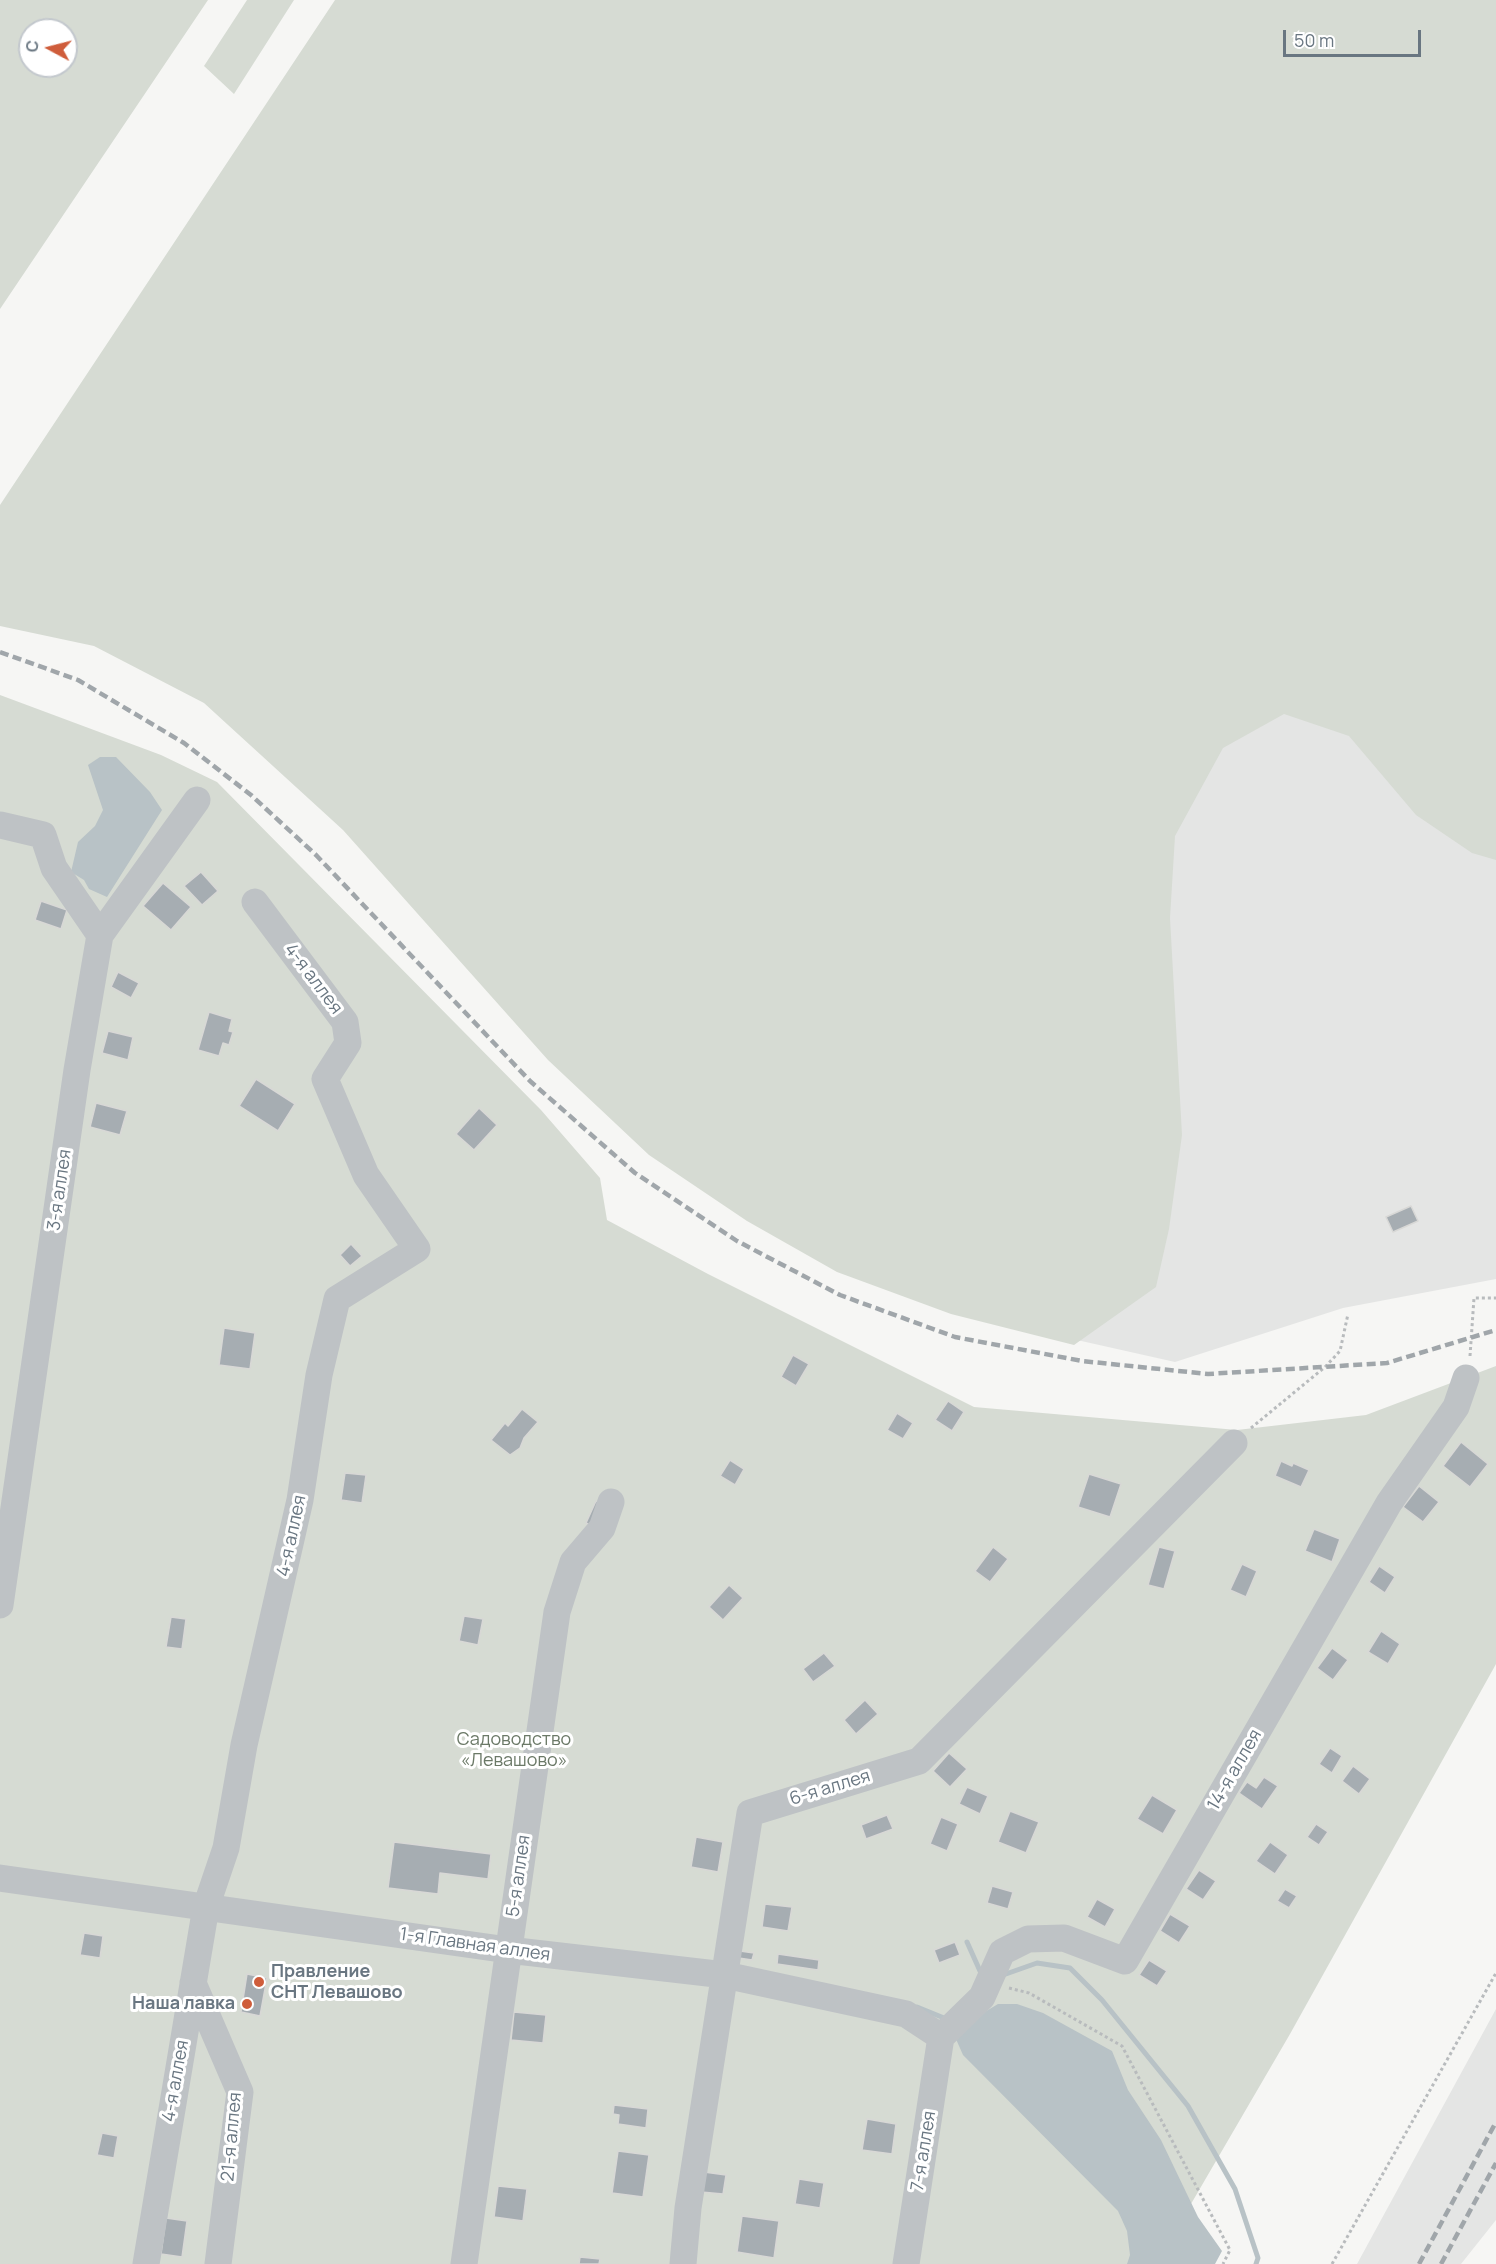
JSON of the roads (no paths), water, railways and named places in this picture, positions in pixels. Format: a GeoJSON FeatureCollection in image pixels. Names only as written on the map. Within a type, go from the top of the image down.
{"type":"FeatureCollection","features":[{"type":"Feature","properties":{"kind":"street"},"geometry":{"type":"LineString","coordinates":[[0,825],[43,835],[54,868],[100,934],[197,800]]}},
{"type":"Feature","properties":{"kind":"street","name":"4-я аллея"},"geometry":{"type":"LineString","coordinates":[[146,2264],[160,2168],[206,1906],[226,1848],[244,1745],[300,1500],[319,1375],[337,1299],[417,1249],[366,1175],[325,1079],[348,1043],[345,1022],[255,902]]}},
{"type":"Feature","properties":{"kind":"street","name":"3-я аллея"},"geometry":{"type":"LineString","coordinates":[[0,1605],[77,1070],[100,934]]}},
{"type":"Feature","properties":{"kind":"street","name":"14-я аллея"},"geometry":{"type":"LineString","coordinates":[[941,2037],[982,1997],[1002,1952],[1029,1939],[1064,1938],[1125,1961],[1389,1503],[1456,1407],[1466,1378]]}},
{"type":"Feature","properties":{"kind":"street","name":"6-я аллея"},"geometry":{"type":"LineString","coordinates":[[683,2264],[688,2208],[750,1813],[919,1761],[1234,1443]]}},
{"type":"Feature","properties":{"kind":"street","name":"5-я аллея"},"geometry":{"type":"LineString","coordinates":[[464,2264],[557,1612],[573,1562],[602,1528],[611,1502]]}},
{"type":"Feature","properties":{"kind":"street","name":"1-я Главная аллея"},"geometry":{"type":"LineString","coordinates":[[0,1878],[508,1950],[725,1975],[906,2014],[941,2037]]}},
{"type":"Feature","properties":{"kind":"street","name":"21-я аллея"},"geometry":{"type":"LineString","coordinates":[[194,1983],[240,2092],[218,2264]]}},
{"type":"Feature","properties":{"kind":"street","name":"7-я аллея"},"geometry":{"type":"LineString","coordinates":[[906,2264],[941,2037]]}},
{"type":"Feature","properties":{"kind":"waterway"},"geometry":{"type":"LineString","coordinates":[[967,1942],[980,1971]]}},
{"type":"Feature","properties":{"kind":"waterway"},"geometry":{"type":"LineString","coordinates":[[1003,1975],[1037,1963],[1070,1968],[1102,2000],[1188,2106],[1235,2189],[1258,2258],[1256,2264]]}},
{"type":"Feature","properties":{"kind":"waterway"},"geometry":{"type":"LineString","coordinates":[[917,2007],[944,2018]]}},
{"type":"Feature","properties":{"kind":"railway"},"geometry":{"type":"LineString","coordinates":[[0,652],[78,680],[184,743],[251,795],[316,855],[530,1081],[635,1173],[737,1241],[840,1295],[955,1337],[1082,1361],[1208,1374],[1387,1363],[1496,1330]]}},
{"type":"Feature","properties":{"kind":"railway"},"geometry":{"type":"LineString","coordinates":[[1419,2264],[1496,2122]]}},
{"type":"Feature","properties":{"kind":"railway"},"geometry":{"type":"LineString","coordinates":[[1441,2264],[1496,2163]]}},
{"type":"Feature","properties":{"kind":"place","name":"Правление СНТ Левашово"},"geometry":{"type":"Point","coordinates":[259,1982]}},
{"type":"Feature","properties":{"kind":"place","name":"Наша лавка"},"geometry":{"type":"Point","coordinates":[247,2004]}},
{"type":"Feature","properties":{"kind":"park label","name":"Садоводство «Левашово»"},"geometry":{"type":"Point","coordinates":[514,1750]}}]}
